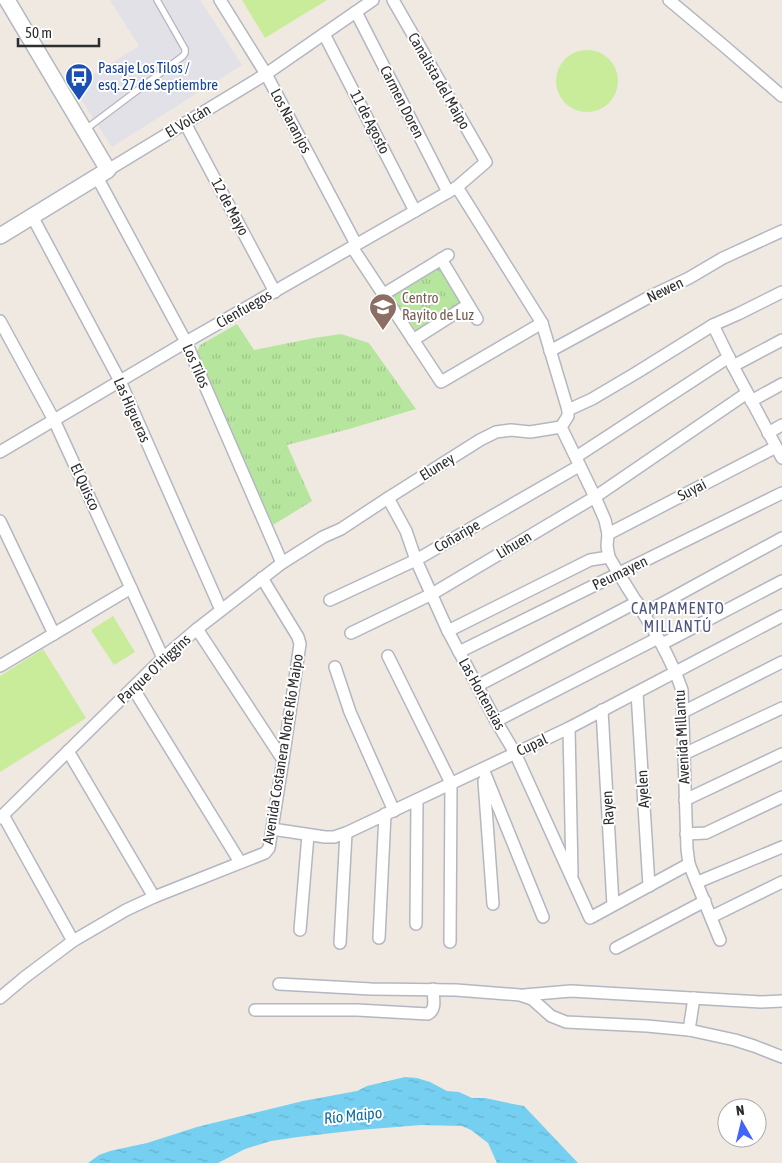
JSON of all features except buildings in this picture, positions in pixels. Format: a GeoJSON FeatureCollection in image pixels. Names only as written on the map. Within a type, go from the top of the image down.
{"type":"FeatureCollection","features":[{"type":"Feature","properties":{"kind":"street","name":"Los Tilos"},"geometry":{"type":"LineString","coordinates":[[8,0],[84,130],[102,173],[186,342],[282,563]]}},
{"type":"Feature","properties":{"kind":"street","name":"Los Naranjos"},"geometry":{"type":"LineString","coordinates":[[220,0],[266,74],[354,246],[441,382],[542,323]]}},
{"type":"Feature","properties":{"kind":"street","name":"El Volcán"},"geometry":{"type":"LineString","coordinates":[[0,236],[266,74],[373,0]]}},
{"type":"Feature","properties":{"kind":"street","name":"Canalista del Maipo"},"geometry":{"type":"LineString","coordinates":[[393,0],[486,162]]}},
{"type":"Feature","properties":{"kind":"street"},"geometry":{"type":"LineString","coordinates":[[668,0],[782,96]]}},
{"type":"Feature","properties":{"kind":"street","name":"Carmen Doren"},"geometry":{"type":"LineString","coordinates":[[356,12],[453,189],[542,323]]}},
{"type":"Feature","properties":{"kind":"street","name":"11 de Agosto"},"geometry":{"type":"LineString","coordinates":[[324,34],[415,211]]}},
{"type":"Feature","properties":{"kind":"street","name":"12 de Mayo"},"geometry":{"type":"LineString","coordinates":[[185,123],[274,292]]}},
{"type":"Feature","properties":{"kind":"street","name":"Cienfuegos"},"geometry":{"type":"LineString","coordinates":[[0,452],[186,342],[453,189],[486,162]]}},
{"type":"Feature","properties":{"kind":"street","name":"Las Higueras"},"geometry":{"type":"LineString","coordinates":[[32,216],[120,382],[221,610]]}},
{"type":"Feature","properties":{"kind":"street","name":"Newen"},"geometry":{"type":"LineString","coordinates":[[550,351],[652,295],[689,278],[723,258],[782,231]]}},
{"type":"Feature","properties":{"kind":"street"},"geometry":{"type":"LineString","coordinates":[[384,294],[444,257],[476,318]]}},
{"type":"Feature","properties":{"kind":"street"},"geometry":{"type":"LineString","coordinates":[[568,410],[592,399],[713,325],[782,292]]}},
{"type":"Feature","properties":{"kind":"street"},"geometry":{"type":"LineString","coordinates":[[414,340],[468,304]]}},
{"type":"Feature","properties":{"kind":"street","name":"El Quisco"},"geometry":{"type":"LineString","coordinates":[[0,320],[54,420],[163,658]]}},
{"type":"Feature","properties":{"kind":"street"},"geometry":{"type":"LineString","coordinates":[[542,323],[568,410],[568,416],[561,427]]}},
{"type":"Feature","properties":{"kind":"street"},"geometry":{"type":"LineString","coordinates":[[713,325],[782,458]]}},
{"type":"Feature","properties":{"kind":"street","name":"Coñaripe"},"geometry":{"type":"LineString","coordinates":[[330,600],[416,560],[577,461],[731,362],[782,340]]}},
{"type":"Feature","properties":{"kind":"street","name":"Lihuen"},"geometry":{"type":"LineString","coordinates":[[351,633],[432,594],[595,497],[749,396],[782,384]]}},
{"type":"Feature","properties":{"kind":"street"},"geometry":{"type":"LineString","coordinates":[[768,433],[782,426]]}},
{"type":"Feature","properties":{"kind":"street","name":"Avenida Millantu"},"geometry":{"type":"LineString","coordinates":[[561,427],[605,520],[609,557],[660,641],[676,672],[682,690],[686,834],[689,864],[698,882],[720,940]]}},
{"type":"Feature","properties":{"kind":"street","name":"Eluney"},"geometry":{"type":"LineString","coordinates":[[323,537],[341,529],[480,440],[496,432],[511,430],[530,432],[561,427]]}},
{"type":"Feature","properties":{"kind":"street","name":"Suyai"},"geometry":{"type":"LineString","coordinates":[[608,534],[776,447]]}},
{"type":"Feature","properties":{"kind":"street","name":"Peumayen"},"geometry":{"type":"LineString","coordinates":[[459,652],[782,493]]}},
{"type":"Feature","properties":{"kind":"street","name":"Las Hortensias"},"geometry":{"type":"LineString","coordinates":[[388,498],[406,531],[416,560],[448,630],[515,753],[590,918],[613,905]]}},
{"type":"Feature","properties":{"kind":"street"},"geometry":{"type":"LineString","coordinates":[[0,521],[54,634]]}},
{"type":"Feature","properties":{"kind":"street","name":"Parque O'Higgins"},"geometry":{"type":"LineString","coordinates":[[2,817],[163,658],[197,628],[282,563],[323,537]]}},
{"type":"Feature","properties":{"kind":"street"},"geometry":{"type":"LineString","coordinates":[[477,686],[640,606],[654,608],[782,538]]}},
{"type":"Feature","properties":{"kind":"street"},"geometry":{"type":"LineString","coordinates":[[448,630],[590,560],[609,557]]}},
{"type":"Feature","properties":{"kind":"street","name":"Avenida Costanera Norte Río Maipo"},"geometry":{"type":"LineString","coordinates":[[1,996],[48,958],[119,914],[154,897],[264,853],[268,848],[300,641],[262,578]]}},
{"type":"Feature","properties":{"kind":"street"},"geometry":{"type":"LineString","coordinates":[[496,721],[782,581]]}},
{"type":"Feature","properties":{"kind":"street"},"geometry":{"type":"LineString","coordinates":[[0,666],[131,588]]}},
{"type":"Feature","properties":{"kind":"street","name":"Cupal"},"geometry":{"type":"LineString","coordinates":[[272,829],[325,838],[346,833],[569,728],[782,616]]}},
{"type":"Feature","properties":{"kind":"street"},"geometry":{"type":"LineString","coordinates":[[197,628],[283,760]]}},
{"type":"Feature","properties":{"kind":"street"},"geometry":{"type":"LineString","coordinates":[[388,656],[451,783],[450,942]]}},
{"type":"Feature","properties":{"kind":"street"},"geometry":{"type":"LineString","coordinates":[[684,712],[782,662]]}},
{"type":"Feature","properties":{"kind":"street"},"geometry":{"type":"LineString","coordinates":[[335,667],[350,712],[389,813],[379,938]]}},
{"type":"Feature","properties":{"kind":"street"},"geometry":{"type":"LineString","coordinates":[[133,688],[240,862]]}},
{"type":"Feature","properties":{"kind":"street","name":"Ayelen"},"geometry":{"type":"LineString","coordinates":[[638,693],[649,886]]}},
{"type":"Feature","properties":{"kind":"street"},"geometry":{"type":"LineString","coordinates":[[684,754],[782,708]]}},
{"type":"Feature","properties":{"kind":"street","name":"Rayen"},"geometry":{"type":"LineString","coordinates":[[602,710],[613,905]]}},
{"type":"Feature","properties":{"kind":"street"},"geometry":{"type":"LineString","coordinates":[[569,728],[572,878]]}},
{"type":"Feature","properties":{"kind":"street"},"geometry":{"type":"LineString","coordinates":[[68,751],[154,897]]}},
{"type":"Feature","properties":{"kind":"street"},"geometry":{"type":"LineString","coordinates":[[685,800],[782,754]]}},
{"type":"Feature","properties":{"kind":"street"},"geometry":{"type":"LineString","coordinates":[[483,769],[493,904]]}},
{"type":"Feature","properties":{"kind":"street"},"geometry":{"type":"LineString","coordinates":[[483,769],[543,917]]}},
{"type":"Feature","properties":{"kind":"street"},"geometry":{"type":"LineString","coordinates":[[686,834],[706,833],[782,797]]}},
{"type":"Feature","properties":{"kind":"street"},"geometry":{"type":"LineString","coordinates":[[416,924],[418,800]]}},
{"type":"Feature","properties":{"kind":"street"},"geometry":{"type":"LineString","coordinates":[[2,817],[73,941]]}},
{"type":"Feature","properties":{"kind":"street"},"geometry":{"type":"LineString","coordinates":[[340,943],[346,833]]}},
{"type":"Feature","properties":{"kind":"street"},"geometry":{"type":"LineString","coordinates":[[300,930],[308,834]]}},
{"type":"Feature","properties":{"kind":"street"},"geometry":{"type":"LineString","coordinates":[[698,882],[782,847]]}},
{"type":"Feature","properties":{"kind":"street"},"geometry":{"type":"LineString","coordinates":[[613,905],[689,864]]}},
{"type":"Feature","properties":{"kind":"street"},"geometry":{"type":"LineString","coordinates":[[711,917],[782,882]]}},
{"type":"Feature","properties":{"kind":"street"},"geometry":{"type":"LineString","coordinates":[[616,948],[705,901]]}},
{"type":"Feature","properties":{"kind":"street"},"geometry":{"type":"LineString","coordinates":[[279,984],[328,998],[357,1010],[428,1014],[434,1009],[433,989]]}},
{"type":"Feature","properties":{"kind":"street"},"geometry":{"type":"LineString","coordinates":[[255,1010],[328,998],[433,989],[520,995],[571,991],[761,1002],[782,1001]]}},
{"type":"Feature","properties":{"kind":"street"},"geometry":{"type":"LineString","coordinates":[[520,995],[532,999],[551,1016],[566,1022],[689,1030],[735,1040],[782,1057]]}},
{"type":"Feature","properties":{"kind":"street"},"geometry":{"type":"LineString","coordinates":[[689,1030],[694,998]]}},
{"type":"Feature","properties":{"kind":"lane"},"geometry":{"type":"LineString","coordinates":[[84,130],[185,53],[185,49],[157,0]]}},
{"type":"Feature","properties":{"kind":"shaded area"},"geometry":{"type":"Polygon","coordinates":[[[110,0],[200,0],[242,65],[112,147],[73,87],[139,46],[110,0]]]}},
{"type":"Feature","properties":{"kind":"green space"},"geometry":{"type":"Polygon","coordinates":[[[242,0],[327,0],[265,38],[242,0]]]}},
{"type":"Feature","properties":{"kind":"green space"},"geometry":{"type":"Polygon","coordinates":[[[587,50],[599,52],[609,59],[616,69],[618,81],[616,93],[609,103],[599,110],[587,112],[575,110],[565,103],[558,93],[556,81],[558,69],[565,59],[575,52],[587,50]]]}},
{"type":"Feature","properties":{"kind":"green space"},"geometry":{"type":"Polygon","coordinates":[[[438,267],[461,303],[417,332],[392,296],[438,267]]]}},
{"type":"Feature","properties":{"kind":"green space"},"geometry":{"type":"Polygon","coordinates":[[[237,324],[254,350],[341,334],[369,343],[416,409],[287,445],[312,501],[273,525],[197,352],[200,345],[237,324]]]}},
{"type":"Feature","properties":{"kind":"green space"},"geometry":{"type":"Polygon","coordinates":[[[113,616],[135,652],[114,665],[91,630],[113,616]]]}},
{"type":"Feature","properties":{"kind":"green space"},"geometry":{"type":"Polygon","coordinates":[[[43,649],[86,718],[0,772],[0,676],[43,649]]]}},
{"type":"Feature","properties":{"kind":"water","name":"Río Maipo"},"geometry":{"type":"Polygon","coordinates":[[[405,1077],[430,1082],[447,1091],[459,1092],[472,1098],[485,1098],[524,1106],[578,1163],[497,1163],[488,1143],[471,1130],[462,1126],[421,1125],[359,1130],[271,1141],[245,1149],[218,1163],[88,1163],[99,1155],[110,1151],[147,1143],[197,1127],[303,1101],[357,1091],[367,1086],[405,1077]]]}},
{"type":"Feature","properties":{"kind":"place","name":"Pasaje Los Tilos / esq. 27 de Septiembre"},"geometry":{"type":"Point","coordinates":[79,101]}},
{"type":"Feature","properties":{"kind":"place","name":"Centro Rayito de Luz"},"geometry":{"type":"Point","coordinates":[383,331]}},
{"type":"Feature","properties":{"kind":"district","name":"CAMPAMENTO MILLANTÚ"},"geometry":{"type":"Point","coordinates":[678,617]}}]}
